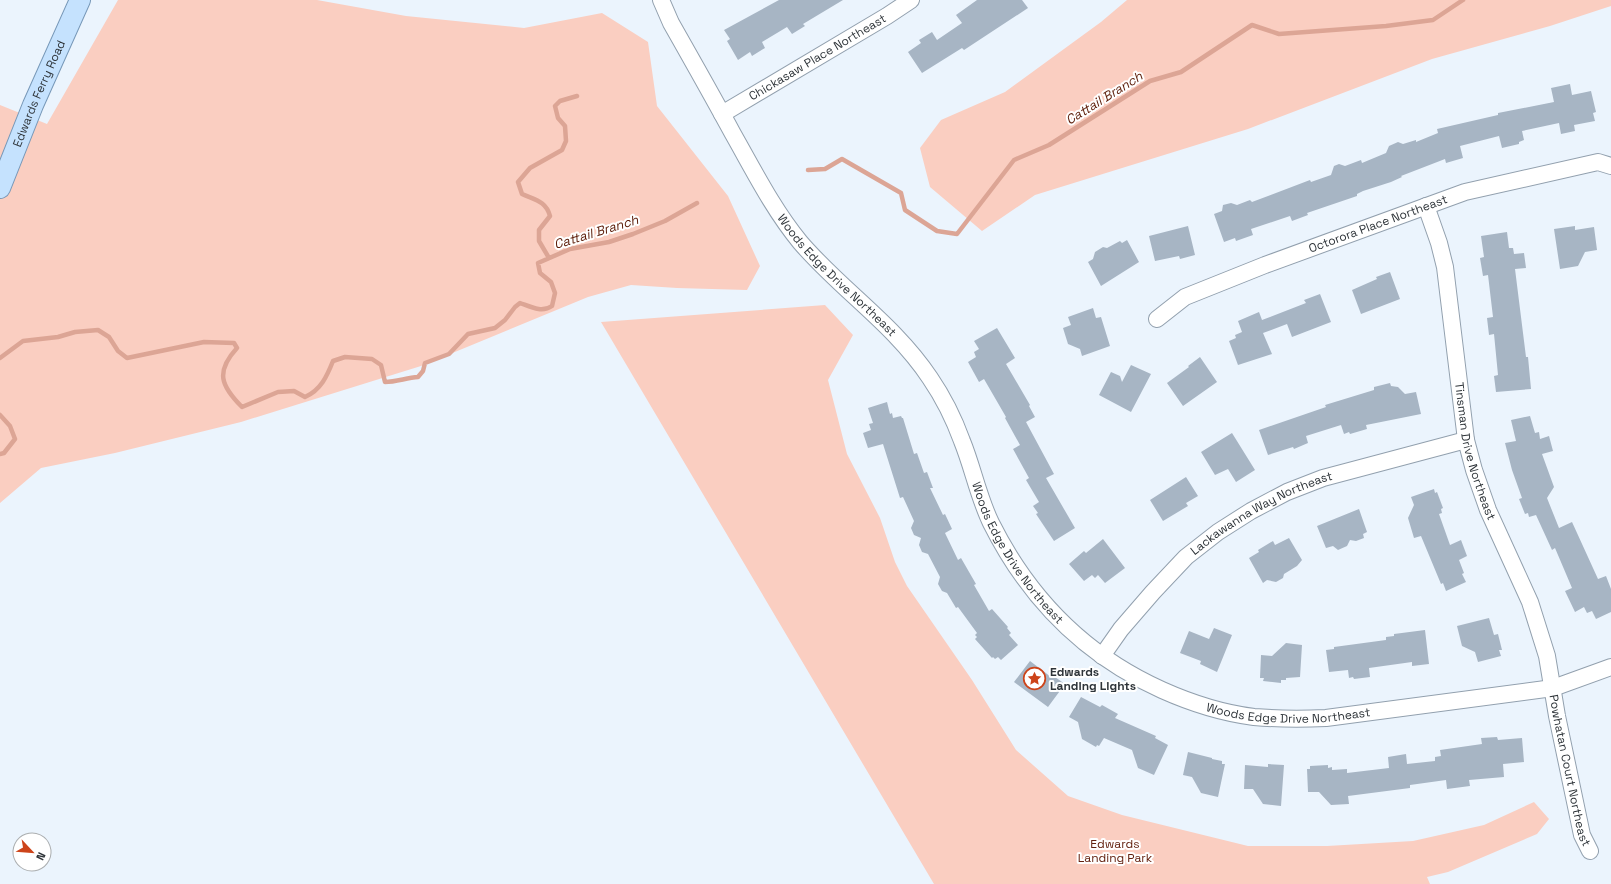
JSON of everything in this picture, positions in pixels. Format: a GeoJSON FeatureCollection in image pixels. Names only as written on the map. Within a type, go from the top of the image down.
{"type":"FeatureCollection","features":[{"type":"Feature","properties":{"kind":"main road","name":"Edwards Ferry Road"},"geometry":{"type":"LineString","coordinates":[[0,188],[33,105],[80,0]]}},
{"type":"Feature","properties":{"kind":"street","name":"Woods Edge Drive Northeast"},"geometry":{"type":"LineString","coordinates":[[661,0],[671,23],[768,195],[799,240],[824,269],[886,324],[909,349],[930,378],[948,408],[963,442],[976,484],[990,519],[1006,551],[1026,582],[1050,611],[1076,636],[1102,656],[1140,680],[1182,699],[1218,710],[1253,716],[1289,719],[1326,718],[1553,688],[1611,667]]}},
{"type":"Feature","properties":{"kind":"street","name":"Chickasaw Place Northeast"},"geometry":{"type":"LineString","coordinates":[[722,114],[888,16],[911,0]]}},
{"type":"Feature","properties":{"kind":"street","name":"Octorora Place Northeast"},"geometry":{"type":"LineString","coordinates":[[1157,319],[1185,297],[1266,265],[1465,192],[1598,162],[1611,166]]}},
{"type":"Feature","properties":{"kind":"street","name":"Tinsman Drive Northeast"},"geometry":{"type":"LineString","coordinates":[[1426,206],[1439,243],[1445,267],[1466,440],[1474,470],[1488,510],[1530,602],[1547,656],[1553,688]]}},
{"type":"Feature","properties":{"kind":"street","name":"Lackawanna Way Northeast"},"geometry":{"type":"LineString","coordinates":[[1102,656],[1153,592],[1186,557],[1218,532],[1251,511],[1287,492],[1322,478],[1466,440]]}},
{"type":"Feature","properties":{"kind":"street","name":"Powhatan Court Northeast"},"geometry":{"type":"LineString","coordinates":[[1553,688],[1557,716],[1582,835],[1590,851]]}},
{"type":"Feature","properties":{"kind":"green space"},"geometry":{"type":"Polygon","coordinates":[[[118,0],[317,0],[406,16],[524,28],[602,13],[648,42],[657,106],[728,196],[760,266],[747,290],[631,285],[588,297],[421,366],[241,422],[115,453],[41,468],[0,503],[0,105],[47,124],[118,0]]]}},
{"type":"Feature","properties":{"kind":"green space"},"geometry":{"type":"Polygon","coordinates":[[[1127,0],[1611,0],[1611,6],[1550,26],[1432,59],[1248,129],[1035,195],[982,231],[930,187],[920,148],[941,120],[1005,92],[1101,22],[1127,0]]]}},
{"type":"Feature","properties":{"kind":"green space","name":"Edwards Landing Park"},"geometry":{"type":"Polygon","coordinates":[[[825,305],[853,335],[828,380],[847,454],[880,518],[895,562],[907,586],[972,680],[1016,750],[1068,796],[1122,815],[1248,846],[1327,846],[1413,841],[1484,825],[1534,802],[1549,819],[1537,834],[1448,872],[1427,877],[1430,884],[934,884],[601,322],[825,305]]]}},
{"type":"Feature","properties":{"kind":"building"},"geometry":{"type":"Polygon","coordinates":[[[779,0],[843,0],[803,24],[805,26],[792,34],[787,27],[762,42],[765,48],[752,56],[750,52],[738,60],[727,41],[730,39],[724,30],[779,0]]]}},
{"type":"Feature","properties":{"kind":"building"},"geometry":{"type":"Polygon","coordinates":[[[977,0],[1022,0],[1028,8],[964,50],[962,48],[922,73],[908,52],[921,43],[919,40],[932,32],[937,40],[962,23],[956,15],[977,0]]]}},
{"type":"Feature","properties":{"kind":"building"},"geometry":{"type":"Polygon","coordinates":[[[1570,84],[1572,95],[1591,91],[1596,112],[1593,113],[1595,121],[1574,125],[1575,131],[1561,134],[1559,123],[1522,131],[1524,140],[1519,142],[1519,144],[1502,148],[1499,136],[1460,146],[1463,158],[1446,163],[1445,159],[1401,176],[1402,177],[1391,182],[1363,191],[1357,194],[1357,196],[1307,213],[1308,215],[1292,221],[1290,216],[1251,229],[1253,235],[1236,241],[1235,238],[1224,242],[1214,214],[1222,211],[1223,205],[1231,203],[1237,205],[1250,200],[1252,202],[1310,180],[1311,182],[1331,175],[1334,166],[1339,164],[1345,166],[1361,160],[1362,163],[1386,153],[1389,146],[1398,142],[1403,144],[1416,140],[1416,142],[1438,133],[1437,129],[1498,115],[1498,113],[1554,102],[1551,88],[1570,84]]]}},
{"type":"Feature","properties":{"kind":"building"},"geometry":{"type":"Polygon","coordinates":[[[1188,226],[1195,255],[1180,259],[1179,256],[1155,261],[1149,236],[1188,226]]]}},
{"type":"Feature","properties":{"kind":"building"},"geometry":{"type":"Polygon","coordinates":[[[1575,226],[1575,230],[1594,227],[1597,250],[1585,252],[1578,266],[1560,269],[1554,229],[1575,226]]]}},
{"type":"Feature","properties":{"kind":"building"},"geometry":{"type":"Polygon","coordinates":[[[1507,232],[1509,248],[1513,248],[1514,254],[1524,253],[1526,268],[1515,269],[1526,357],[1528,357],[1531,389],[1496,392],[1494,376],[1498,375],[1494,334],[1489,335],[1487,318],[1493,317],[1488,275],[1483,276],[1480,258],[1484,257],[1481,236],[1507,232]]]}},
{"type":"Feature","properties":{"kind":"building"},"geometry":{"type":"Polygon","coordinates":[[[1127,240],[1139,262],[1101,286],[1088,262],[1093,259],[1095,252],[1103,247],[1107,248],[1120,241],[1122,243],[1127,240]]]}},
{"type":"Feature","properties":{"kind":"building"},"geometry":{"type":"Polygon","coordinates":[[[1390,272],[1400,299],[1361,314],[1352,290],[1377,279],[1376,277],[1390,272]]]}},
{"type":"Feature","properties":{"kind":"building"},"geometry":{"type":"Polygon","coordinates":[[[1320,294],[1331,322],[1292,337],[1287,324],[1263,333],[1272,354],[1238,365],[1229,341],[1236,338],[1235,335],[1242,332],[1238,321],[1259,312],[1262,320],[1306,303],[1304,300],[1320,294]]]}},
{"type":"Feature","properties":{"kind":"building"},"geometry":{"type":"Polygon","coordinates":[[[1093,308],[1096,318],[1101,317],[1110,346],[1082,356],[1080,349],[1068,344],[1063,328],[1071,325],[1068,317],[1093,308]]]}},
{"type":"Feature","properties":{"kind":"building"},"geometry":{"type":"Polygon","coordinates":[[[997,328],[1015,358],[1006,364],[1030,405],[1029,406],[1035,417],[1026,422],[1054,474],[1046,478],[1075,528],[1054,541],[1036,514],[1038,513],[1033,506],[1039,502],[1026,480],[1029,478],[1013,449],[1020,445],[984,379],[979,382],[968,362],[976,357],[974,352],[979,349],[974,341],[997,328]]]}},
{"type":"Feature","properties":{"kind":"building"},"geometry":{"type":"Polygon","coordinates":[[[1200,357],[1217,382],[1183,406],[1167,383],[1200,357]]]}},
{"type":"Feature","properties":{"kind":"building"},"geometry":{"type":"Polygon","coordinates":[[[1131,365],[1151,374],[1131,412],[1099,395],[1111,372],[1120,376],[1122,382],[1131,365]]]}},
{"type":"Feature","properties":{"kind":"building"},"geometry":{"type":"Polygon","coordinates":[[[1390,383],[1391,386],[1398,387],[1405,394],[1416,392],[1421,414],[1366,425],[1367,429],[1350,434],[1349,432],[1344,434],[1341,425],[1306,436],[1308,443],[1294,449],[1293,447],[1268,455],[1259,430],[1326,407],[1325,405],[1374,390],[1374,387],[1390,383]]]}},
{"type":"Feature","properties":{"kind":"building"},"geometry":{"type":"Polygon","coordinates":[[[887,402],[890,414],[892,413],[893,418],[901,416],[903,418],[914,454],[917,453],[924,473],[927,472],[933,488],[930,488],[943,515],[945,514],[952,529],[945,533],[958,560],[961,558],[989,611],[992,609],[1008,627],[1007,628],[1011,633],[1009,635],[1018,645],[1001,660],[998,657],[995,659],[993,657],[992,658],[975,639],[977,637],[975,635],[977,633],[958,607],[956,608],[947,593],[942,591],[938,584],[940,577],[928,554],[922,552],[919,545],[921,538],[914,535],[911,528],[914,521],[903,497],[900,498],[883,444],[868,448],[863,433],[871,430],[869,424],[873,423],[868,408],[887,402]]]}},
{"type":"Feature","properties":{"kind":"building"},"geometry":{"type":"Polygon","coordinates":[[[1530,416],[1535,433],[1539,432],[1540,439],[1549,436],[1553,451],[1542,454],[1554,487],[1547,498],[1559,528],[1572,522],[1598,579],[1606,576],[1611,589],[1611,612],[1596,619],[1592,611],[1587,613],[1584,607],[1575,612],[1565,591],[1572,588],[1555,548],[1552,550],[1536,515],[1529,517],[1528,513],[1525,514],[1519,499],[1522,498],[1512,470],[1505,443],[1516,441],[1511,420],[1530,416]]]}},
{"type":"Feature","properties":{"kind":"building"},"geometry":{"type":"Polygon","coordinates":[[[1232,433],[1255,470],[1236,482],[1228,469],[1215,475],[1201,452],[1232,433]]]}},
{"type":"Feature","properties":{"kind":"building"},"geometry":{"type":"Polygon","coordinates":[[[1186,477],[1198,496],[1186,503],[1188,506],[1163,521],[1150,500],[1186,477]]]}},
{"type":"Feature","properties":{"kind":"building"},"geometry":{"type":"Polygon","coordinates":[[[1434,489],[1435,493],[1437,492],[1443,508],[1441,509],[1442,513],[1439,514],[1450,545],[1461,540],[1467,556],[1459,560],[1464,573],[1462,574],[1466,582],[1446,591],[1443,583],[1441,584],[1421,536],[1414,538],[1408,518],[1414,505],[1411,497],[1434,489]]]}},
{"type":"Feature","properties":{"kind":"building"},"geometry":{"type":"Polygon","coordinates":[[[1359,509],[1367,532],[1363,534],[1364,538],[1356,541],[1350,540],[1347,546],[1338,550],[1333,546],[1326,548],[1317,526],[1359,509]]]}},
{"type":"Feature","properties":{"kind":"building"},"geometry":{"type":"Polygon","coordinates":[[[1289,538],[1302,560],[1297,566],[1284,574],[1283,578],[1276,582],[1267,580],[1263,583],[1249,558],[1259,552],[1258,550],[1273,541],[1275,545],[1289,538]]]}},
{"type":"Feature","properties":{"kind":"building"},"geometry":{"type":"Polygon","coordinates":[[[1103,539],[1125,568],[1105,583],[1098,575],[1095,578],[1092,575],[1084,581],[1069,564],[1084,551],[1086,553],[1103,539]]]}},
{"type":"Feature","properties":{"kind":"building"},"geometry":{"type":"Polygon","coordinates":[[[1489,618],[1494,635],[1498,634],[1502,650],[1499,650],[1501,656],[1478,662],[1475,652],[1462,646],[1457,626],[1489,618]]]}},
{"type":"Feature","properties":{"kind":"building"},"geometry":{"type":"Polygon","coordinates":[[[1214,628],[1232,635],[1217,672],[1200,664],[1201,661],[1180,653],[1189,631],[1209,639],[1214,628]]]}},
{"type":"Feature","properties":{"kind":"building"},"geometry":{"type":"Polygon","coordinates":[[[1425,630],[1429,664],[1412,666],[1412,662],[1369,668],[1370,677],[1354,679],[1353,677],[1349,678],[1348,670],[1329,672],[1326,650],[1334,649],[1334,647],[1386,640],[1386,637],[1394,636],[1394,634],[1425,630]]]}},
{"type":"Feature","properties":{"kind":"building"},"geometry":{"type":"Polygon","coordinates":[[[1286,643],[1302,645],[1300,677],[1286,678],[1286,680],[1281,680],[1281,683],[1263,681],[1264,678],[1260,678],[1261,655],[1272,656],[1286,643]]]}},
{"type":"Feature","properties":{"kind":"building"},"geometry":{"type":"Polygon","coordinates":[[[1030,661],[1051,677],[1052,675],[1065,684],[1048,707],[1014,682],[1030,661]]]}},
{"type":"Feature","properties":{"kind":"building"},"geometry":{"type":"Polygon","coordinates":[[[1081,697],[1100,707],[1102,705],[1118,714],[1115,718],[1156,736],[1155,738],[1168,745],[1154,775],[1138,768],[1132,750],[1104,738],[1099,746],[1097,745],[1096,747],[1082,739],[1078,722],[1069,717],[1081,697]]]}},
{"type":"Feature","properties":{"kind":"building"},"geometry":{"type":"Polygon","coordinates":[[[1497,737],[1498,740],[1522,738],[1524,762],[1503,764],[1504,777],[1469,780],[1470,786],[1447,789],[1446,780],[1410,785],[1410,788],[1348,796],[1349,804],[1331,805],[1319,792],[1308,792],[1307,769],[1310,769],[1310,766],[1328,765],[1328,768],[1332,767],[1332,770],[1347,769],[1347,773],[1389,768],[1388,757],[1406,754],[1407,764],[1435,761],[1435,757],[1441,756],[1440,750],[1482,744],[1481,738],[1497,737]]]}},
{"type":"Feature","properties":{"kind":"building"},"geometry":{"type":"Polygon","coordinates":[[[1188,752],[1222,761],[1222,764],[1225,764],[1218,797],[1201,793],[1192,777],[1183,775],[1188,752]]]}},
{"type":"Feature","properties":{"kind":"building"},"geometry":{"type":"Polygon","coordinates":[[[1268,764],[1284,765],[1281,806],[1263,804],[1253,789],[1244,789],[1245,765],[1268,767],[1268,764]]]}},
{"type":"Feature","properties":{"kind":"waterway","name":"Cattail Branch"},"geometry":{"type":"LineString","coordinates":[[808,170],[825,169],[842,159],[901,193],[905,210],[937,231],[957,234],[1014,160],[1049,145],[1150,81],[1181,72],[1252,25],[1279,34],[1386,26],[1433,20],[1463,0]]}},
{"type":"Feature","properties":{"kind":"waterway"},"geometry":{"type":"LineString","coordinates":[[549,258],[539,241],[539,230],[550,216],[548,211],[543,204],[522,194],[518,182],[530,168],[562,150],[566,141],[565,126],[558,118],[555,106],[560,101],[577,96]]}},
{"type":"Feature","properties":{"kind":"waterway","name":"Cattail Branch"},"geometry":{"type":"LineString","coordinates":[[0,358],[23,341],[58,337],[75,332],[98,330],[109,337],[118,351],[127,358],[204,342],[234,343],[237,348],[226,364],[223,372],[223,379],[229,392],[242,407],[278,392],[294,391],[305,397],[315,391],[319,386],[326,377],[333,361],[345,357],[372,359],[381,365],[385,382],[418,377],[423,371],[425,363],[449,354],[468,334],[495,328],[505,320],[520,303],[532,308],[540,309],[552,306],[555,293],[551,282],[540,273],[538,263],[570,249],[609,242],[633,234],[665,221],[697,203]]}},
{"type":"Feature","properties":{"kind":"waterway","name":"Cattail Branch"},"geometry":{"type":"LineString","coordinates":[[0,415],[10,426],[15,439],[4,453],[0,454]]}},
{"type":"Feature","properties":{"kind":"place","name":"Edwards Landing Lights"},"geometry":{"type":"Point","coordinates":[1034,679]}}]}
